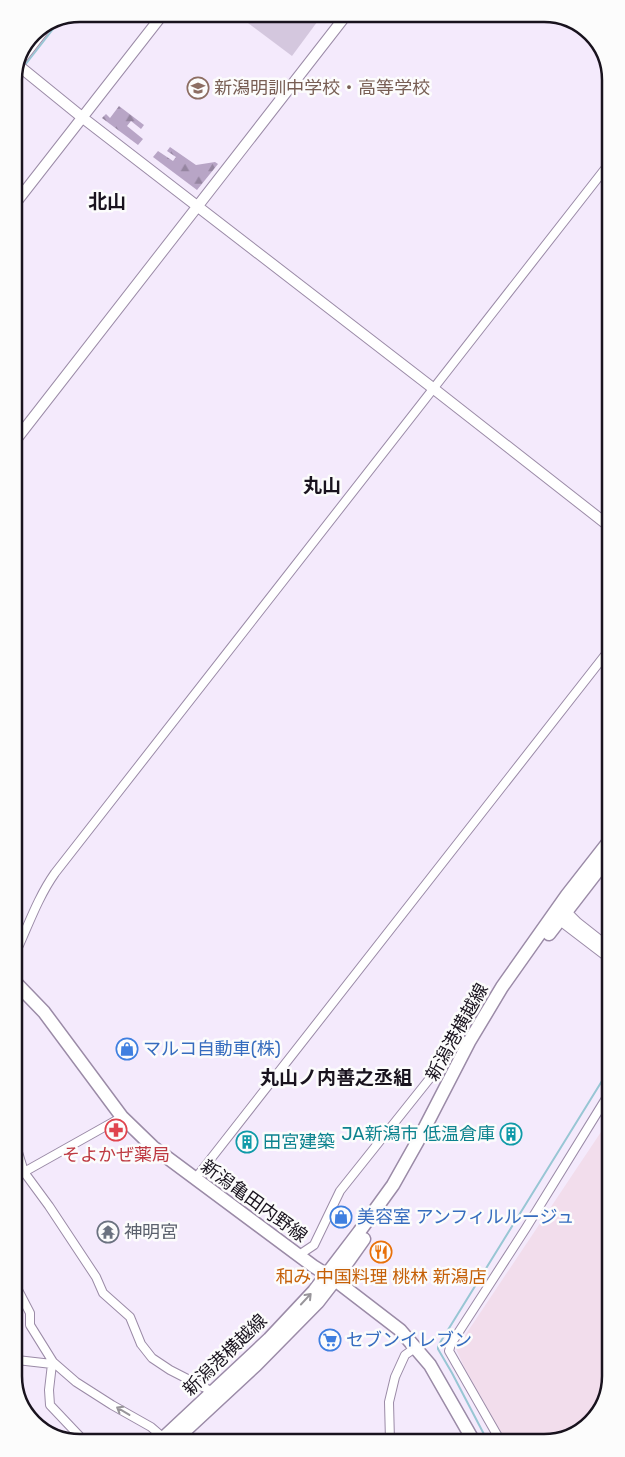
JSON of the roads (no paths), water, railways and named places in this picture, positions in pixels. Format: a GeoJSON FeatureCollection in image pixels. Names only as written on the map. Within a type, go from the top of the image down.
{"type":"FeatureCollection","features":[{"type":"Feature","properties":{"kind":"main road","name":"新潟港横越線"},"geometry":{"type":"LineString","coordinates":[[173,1434],[213,1392],[269,1339],[314,1291],[331,1277],[398,1190],[426,1143],[476,1044],[508,993],[552,930],[567,895],[602,850]]}},
{"type":"Feature","properties":{"kind":"main road","name":"新潟港横越線"},"geometry":{"type":"LineString","coordinates":[[174,1434],[256,1365],[318,1302],[359,1232],[393,1185],[469,1042],[502,987],[560,913],[602,864]]}},
{"type":"Feature","properties":{"kind":"main road","name":"新潟亀田内野線"},"geometry":{"type":"LineString","coordinates":[[22,990],[44,1012],[122,1117],[153,1147],[331,1277],[400,1330],[430,1365],[470,1434]]}},
{"type":"Feature","properties":{"kind":"street"},"geometry":{"type":"LineString","coordinates":[[23,194],[157,22]]}},
{"type":"Feature","properties":{"kind":"street"},"geometry":{"type":"LineString","coordinates":[[23,431],[340,23]]}},
{"type":"Feature","properties":{"kind":"street"},"geometry":{"type":"LineString","coordinates":[[24,70],[83,118],[602,521]]}},
{"type":"Feature","properties":{"kind":"street"},"geometry":{"type":"LineString","coordinates":[[22,938],[49,881],[55,873],[602,173]]}},
{"type":"Feature","properties":{"kind":"street"},"geometry":{"type":"LineString","coordinates":[[195,1179],[602,659]]}},
{"type":"Feature","properties":{"kind":"street"},"geometry":{"type":"LineString","coordinates":[[560,913],[577,923],[602,943]]}},
{"type":"Feature","properties":{"kind":"street"},"geometry":{"type":"LineString","coordinates":[[560,913],[602,951]]}},
{"type":"Feature","properties":{"kind":"street"},"geometry":{"type":"LineString","coordinates":[[299,1255],[314,1245],[340,1191],[458,1043],[463,1041],[469,1042]]}},
{"type":"Feature","properties":{"kind":"street"},"geometry":{"type":"LineString","coordinates":[[497,1434],[449,1351],[451,1344],[602,1105]]}},
{"type":"Feature","properties":{"kind":"street"},"geometry":{"type":"LineString","coordinates":[[24,1172],[122,1117]]}},
{"type":"Feature","properties":{"kind":"street"},"geometry":{"type":"LineString","coordinates":[[22,1166],[24,1172],[96,1277],[103,1293],[130,1317],[141,1344],[152,1358],[170,1370],[213,1392]]}},
{"type":"Feature","properties":{"kind":"street"},"geometry":{"type":"LineString","coordinates":[[22,1298],[30,1313],[30,1324],[52,1363],[76,1382],[158,1434]]}},
{"type":"Feature","properties":{"kind":"street"},"geometry":{"type":"LineString","coordinates":[[390,1434],[389,1402],[395,1377],[405,1355],[415,1348]]}},
{"type":"Feature","properties":{"kind":"street"},"geometry":{"type":"LineString","coordinates":[[22,1360],[52,1363]]}},
{"type":"Feature","properties":{"kind":"street"},"geometry":{"type":"LineString","coordinates":[[52,1363],[49,1390],[50,1405],[77,1434]]}},
{"type":"Feature","properties":{"kind":"waterway"},"geometry":{"type":"LineString","coordinates":[[25,65],[53,30]]}},
{"type":"Feature","properties":{"kind":"waterway"},"geometry":{"type":"LineString","coordinates":[[484,1434],[438,1346],[602,1081]]}},
{"type":"Feature","properties":{"kind":"place","name":"新潟明訓中学校・高等学校"},"geometry":{"type":"Point","coordinates":[198,88]}},
{"type":"Feature","properties":{"kind":"place","name":"マルコ自動車(株)"},"geometry":{"type":"Point","coordinates":[127,1049]}},
{"type":"Feature","properties":{"kind":"place","name":"そよかぜ薬局"},"geometry":{"type":"Point","coordinates":[116,1130]}},
{"type":"Feature","properties":{"kind":"place","name":"JA新潟市 低温倉庫"},"geometry":{"type":"Point","coordinates":[511,1134]}},
{"type":"Feature","properties":{"kind":"place","name":"田宮建築"},"geometry":{"type":"Point","coordinates":[247,1142]}},
{"type":"Feature","properties":{"kind":"place","name":"美容室 アンフィルルージュ"},"geometry":{"type":"Point","coordinates":[341,1217]}},
{"type":"Feature","properties":{"kind":"place","name":"神明宮"},"geometry":{"type":"Point","coordinates":[108,1232]}},
{"type":"Feature","properties":{"kind":"place","name":"和み 中国料理 桃林 新潟店"},"geometry":{"type":"Point","coordinates":[381,1252]}},
{"type":"Feature","properties":{"kind":"place","name":"セブンイレブン"},"geometry":{"type":"Point","coordinates":[330,1340]}},
{"type":"Feature","properties":{"kind":"district","name":"北山"},"geometry":{"type":"Point","coordinates":[107,201]}},
{"type":"Feature","properties":{"kind":"district","name":"丸山"},"geometry":{"type":"Point","coordinates":[322,485]}},
{"type":"Feature","properties":{"kind":"district","name":"丸山ノ内善之丞組"},"geometry":{"type":"Point","coordinates":[336,1077]}}]}
